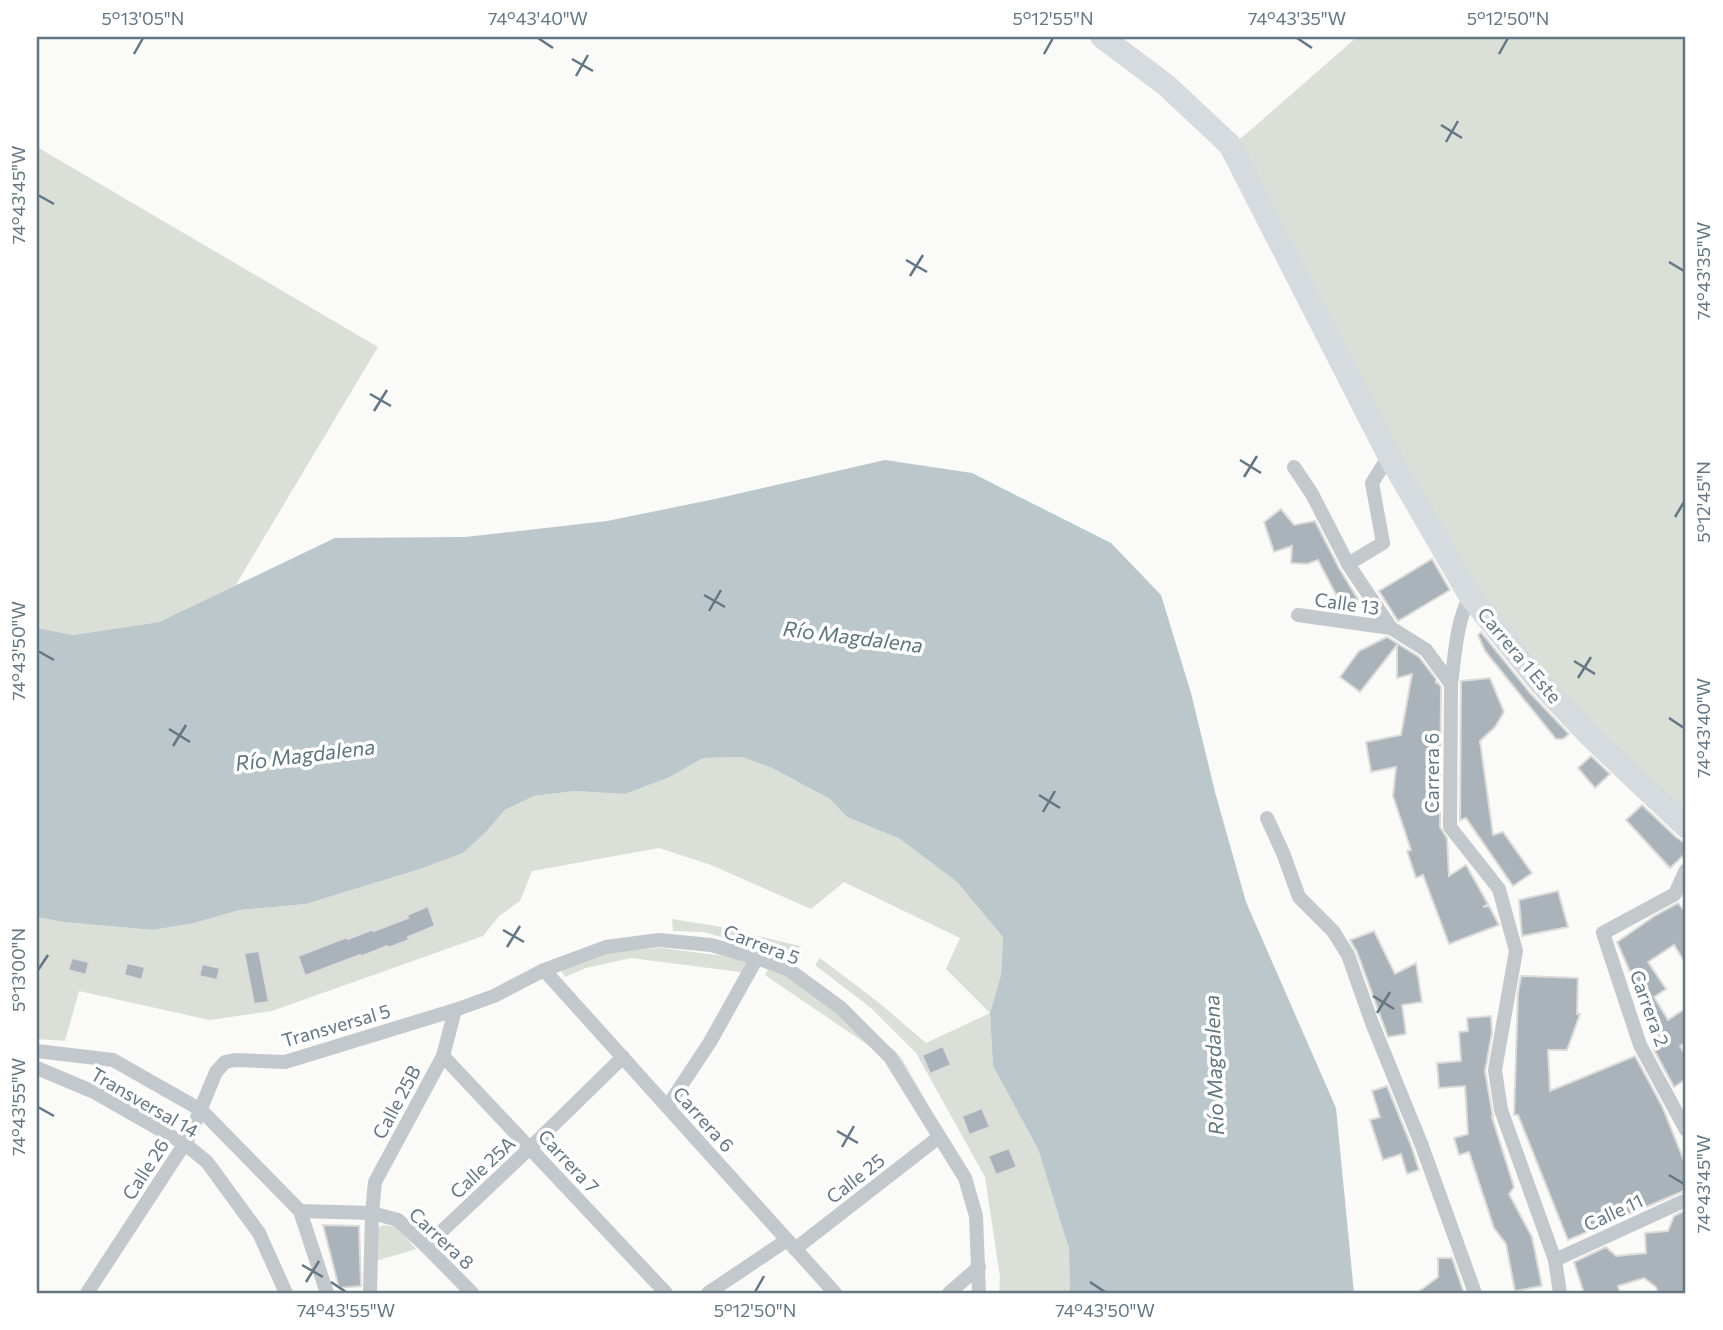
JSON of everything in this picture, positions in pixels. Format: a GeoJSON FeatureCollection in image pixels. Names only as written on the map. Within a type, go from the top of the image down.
{"type":"FeatureCollection","features":[{"type":"Feature","properties":{"kind":"main road","name":"Carrera 1 Este"},"geometry":{"type":"LineString","coordinates":[[1102,37],[1166,85],[1230,145],[1389,456],[1470,596],[1540,683],[1591,737],[1686,827]]}},
{"type":"Feature","properties":{"kind":"street"},"geometry":{"type":"LineString","coordinates":[[1348,564],[1383,543],[1372,483],[1389,456]]}},
{"type":"Feature","properties":{"kind":"street"},"geometry":{"type":"LineString","coordinates":[[1294,467],[1312,494],[1348,564],[1391,628],[1426,650],[1451,684]]}},
{"type":"Feature","properties":{"kind":"street","name":"Carrera 6"},"geometry":{"type":"LineString","coordinates":[[1470,596],[1458,631],[1451,684],[1450,827],[1499,889],[1516,951],[1495,1070],[1501,1110],[1555,1260],[1560,1293]]}},
{"type":"Feature","properties":{"kind":"street","name":"Calle 13"},"geometry":{"type":"LineString","coordinates":[[1298,615],[1391,628]]}},
{"type":"Feature","properties":{"kind":"street"},"geometry":{"type":"LineString","coordinates":[[1267,818],[1299,897],[1333,931],[1348,955],[1475,1293]]}},
{"type":"Feature","properties":{"kind":"street","name":"Carrera 2"},"geometry":{"type":"LineString","coordinates":[[1684,879],[1675,894],[1603,933],[1640,1045],[1686,1130]]}},
{"type":"Feature","properties":{"kind":"street","name":"Carrera 5"},"geometry":{"type":"LineString","coordinates":[[455,1010],[495,996],[544,970],[606,947],[659,940],[711,945],[789,970],[841,1008],[890,1057],[965,1178],[976,1216],[979,1293]]}},
{"type":"Feature","properties":{"kind":"street"},"geometry":{"type":"LineString","coordinates":[[667,1107],[710,1042],[757,958]]}},
{"type":"Feature","properties":{"kind":"street","name":"Carrera 6"},"geometry":{"type":"LineString","coordinates":[[544,970],[835,1293]]}},
{"type":"Feature","properties":{"kind":"street","name":"Calle 25B"},"geometry":{"type":"LineString","coordinates":[[372,1213],[375,1182],[443,1056],[455,1010]]}},
{"type":"Feature","properties":{"kind":"street","name":"Transversal 5"},"geometry":{"type":"LineString","coordinates":[[225,1062],[285,1062],[455,1010]]}},
{"type":"Feature","properties":{"kind":"street"},"geometry":{"type":"LineString","coordinates":[[37,1051],[113,1060],[201,1110],[300,1211],[327,1293]]}},
{"type":"Feature","properties":{"kind":"street","name":"Carrera 7"},"geometry":{"type":"LineString","coordinates":[[443,1056],[666,1293]]}},
{"type":"Feature","properties":{"kind":"street","name":"Calle 25A"},"geometry":{"type":"LineString","coordinates":[[426,1246],[623,1057]]}},
{"type":"Feature","properties":{"kind":"street","name":"Calle 26"},"geometry":{"type":"LineString","coordinates":[[87,1293],[185,1144],[216,1072],[225,1062]]}},
{"type":"Feature","properties":{"kind":"street","name":"Transversal 14"},"geometry":{"type":"LineString","coordinates":[[37,1068],[94,1092],[185,1144],[207,1162],[259,1233],[285,1293]]}},
{"type":"Feature","properties":{"kind":"street","name":"Calle 25"},"geometry":{"type":"LineString","coordinates":[[708,1293],[791,1245],[939,1137]]}},
{"type":"Feature","properties":{"kind":"street","name":"Calle 11"},"geometry":{"type":"LineString","coordinates":[[1555,1260],[1686,1200]]}},
{"type":"Feature","properties":{"kind":"street","name":"Carrera 8"},"geometry":{"type":"LineString","coordinates":[[300,1211],[372,1213],[398,1220],[472,1293]]}},
{"type":"Feature","properties":{"kind":"street"},"geometry":{"type":"LineString","coordinates":[[370,1293],[372,1213]]}},
{"type":"Feature","properties":{"kind":"street"},"geometry":{"type":"LineString","coordinates":[[949,1293],[979,1267]]}},
{"type":"Feature","properties":{"kind":"shaded area"},"geometry":{"type":"Polygon","coordinates":[[[1357,37],[1686,37],[1686,827],[1540,683],[1389,456],[1230,146],[1357,37]]]}},
{"type":"Feature","properties":{"kind":"shaded area"},"geometry":{"type":"Polygon","coordinates":[[[37,147],[378,347],[235,586],[159,622],[73,635],[37,628],[37,147]]]}},
{"type":"Feature","properties":{"kind":"shaded area"},"geometry":{"type":"Polygon","coordinates":[[[742,757],[772,768],[830,799],[847,817],[900,839],[957,882],[1003,937],[1001,975],[990,1013],[946,969],[960,938],[844,882],[811,909],[711,865],[659,848],[532,871],[520,901],[499,916],[483,936],[272,1011],[210,1020],[79,991],[65,1041],[37,1039],[37,917],[153,930],[194,923],[240,910],[306,904],[463,853],[505,810],[534,796],[575,791],[625,794],[670,777],[703,758],[742,757]]]}},
{"type":"Feature","properties":{"kind":"shaded area"},"geometry":{"type":"Polygon","coordinates":[[[672,919],[716,926],[800,946],[795,957],[703,932],[673,931],[672,919]]]}},
{"type":"Feature","properties":{"kind":"shaded area"},"geometry":{"type":"Polygon","coordinates":[[[662,948],[754,960],[748,973],[631,958],[586,968],[565,977],[560,969],[609,952],[662,948]]]}},
{"type":"Feature","properties":{"kind":"shaded area"},"geometry":{"type":"Polygon","coordinates":[[[820,958],[926,1043],[990,1013],[993,1066],[1038,1149],[1069,1249],[1070,1293],[999,1293],[1000,1277],[985,1177],[916,1053],[871,1008],[815,965],[820,958]]]}},
{"type":"Feature","properties":{"kind":"shaded area"},"geometry":{"type":"Polygon","coordinates":[[[771,963],[821,991],[896,1052],[932,1112],[884,1056],[765,975],[771,963]]]}},
{"type":"Feature","properties":{"kind":"shaded area"},"geometry":{"type":"Polygon","coordinates":[[[384,1225],[397,1227],[416,1249],[376,1261],[377,1228],[384,1225]]]}},
{"type":"Feature","properties":{"kind":"water","name":"Río Magdalena"},"geometry":{"type":"Polygon","coordinates":[[[885,460],[972,473],[1111,543],[1161,595],[1191,693],[1246,902],[1336,1108],[1354,1293],[1070,1293],[1069,1249],[1038,1149],[993,1066],[990,1013],[1001,975],[1003,937],[957,882],[900,839],[847,817],[830,799],[772,768],[742,757],[703,758],[670,777],[625,794],[575,791],[534,796],[505,810],[463,853],[306,904],[240,910],[194,923],[153,930],[37,917],[37,628],[73,635],[159,622],[335,538],[465,537],[607,521],[885,460]]]}},
{"type":"Feature","properties":{"kind":"building"},"geometry":{"type":"Polygon","coordinates":[[[1281,509],[1294,525],[1315,521],[1362,606],[1345,612],[1318,560],[1307,564],[1291,563],[1292,546],[1274,552],[1264,522],[1281,509]]]}},
{"type":"Feature","properties":{"kind":"building"},"geometry":{"type":"Polygon","coordinates":[[[1432,559],[1450,590],[1398,621],[1379,591],[1432,559]]]}},
{"type":"Feature","properties":{"kind":"building"},"geometry":{"type":"Polygon","coordinates":[[[1481,632],[1530,693],[1569,734],[1563,739],[1556,739],[1485,651],[1478,635],[1481,632]]]}},
{"type":"Feature","properties":{"kind":"building"},"geometry":{"type":"Polygon","coordinates":[[[1387,637],[1419,657],[1441,687],[1440,827],[1447,838],[1449,876],[1466,865],[1488,904],[1483,907],[1489,906],[1499,925],[1449,944],[1423,875],[1416,878],[1407,851],[1411,850],[1393,796],[1396,767],[1371,772],[1366,742],[1401,735],[1412,674],[1397,678],[1397,645],[1360,692],[1340,677],[1359,651],[1387,637]]]}},
{"type":"Feature","properties":{"kind":"building"},"geometry":{"type":"Polygon","coordinates":[[[1490,678],[1504,712],[1495,727],[1480,741],[1493,835],[1503,832],[1532,873],[1513,886],[1466,818],[1460,820],[1461,681],[1490,678]]]}},
{"type":"Feature","properties":{"kind":"building"},"geometry":{"type":"Polygon","coordinates":[[[1591,756],[1610,774],[1595,788],[1578,768],[1591,756]]]}},
{"type":"Feature","properties":{"kind":"building"},"geometry":{"type":"Polygon","coordinates":[[[1642,805],[1686,844],[1686,853],[1670,868],[1626,820],[1642,805]]]}},
{"type":"Feature","properties":{"kind":"building"},"geometry":{"type":"Polygon","coordinates":[[[1558,891],[1568,927],[1522,936],[1519,900],[1558,891]]]}},
{"type":"Feature","properties":{"kind":"building"},"geometry":{"type":"Polygon","coordinates":[[[1678,903],[1686,913],[1686,964],[1674,945],[1648,962],[1666,989],[1654,997],[1668,1020],[1686,1008],[1686,1042],[1680,1046],[1686,1056],[1686,1079],[1674,1087],[1653,1048],[1662,1045],[1617,942],[1678,903]]]}},
{"type":"Feature","properties":{"kind":"building"},"geometry":{"type":"Polygon","coordinates":[[[428,906],[435,926],[408,937],[409,940],[305,976],[298,956],[408,918],[407,915],[428,906]]]}},
{"type":"Feature","properties":{"kind":"building"},"geometry":{"type":"Polygon","coordinates":[[[1374,931],[1395,974],[1416,963],[1422,1002],[1402,1005],[1406,1034],[1388,1037],[1357,952],[1350,940],[1374,931]]]}},
{"type":"Feature","properties":{"kind":"building"},"geometry":{"type":"Polygon","coordinates":[[[259,951],[269,1002],[254,1004],[244,953],[259,951]]]}},
{"type":"Feature","properties":{"kind":"building"},"geometry":{"type":"Polygon","coordinates":[[[72,958],[89,962],[86,975],[68,970],[72,958]]]}},
{"type":"Feature","properties":{"kind":"building"},"geometry":{"type":"Polygon","coordinates":[[[127,963],[145,967],[142,980],[124,975],[127,963]]]}},
{"type":"Feature","properties":{"kind":"building"},"geometry":{"type":"Polygon","coordinates":[[[202,964],[220,968],[217,980],[199,976],[202,964]]]}},
{"type":"Feature","properties":{"kind":"building"},"geometry":{"type":"Polygon","coordinates":[[[1521,976],[1578,978],[1577,1014],[1580,1014],[1567,1050],[1548,1050],[1550,1091],[1635,1056],[1662,1106],[1686,1166],[1686,1190],[1568,1240],[1518,1115],[1514,1115],[1518,993],[1521,976]]]}},
{"type":"Feature","properties":{"kind":"building"},"geometry":{"type":"Polygon","coordinates":[[[1491,1016],[1492,1033],[1485,1071],[1492,1117],[1514,1187],[1509,1194],[1532,1237],[1542,1286],[1515,1291],[1506,1244],[1494,1228],[1469,1152],[1459,1155],[1454,1138],[1468,1134],[1465,1086],[1439,1088],[1437,1063],[1461,1061],[1459,1032],[1468,1031],[1467,1018],[1491,1016]]]}},
{"type":"Feature","properties":{"kind":"building"},"geometry":{"type":"Polygon","coordinates":[[[943,1046],[951,1065],[930,1074],[922,1055],[943,1046]]]}},
{"type":"Feature","properties":{"kind":"building"},"geometry":{"type":"Polygon","coordinates":[[[1387,1086],[1419,1170],[1407,1174],[1401,1154],[1383,1160],[1370,1120],[1380,1117],[1372,1091],[1387,1086]]]}},
{"type":"Feature","properties":{"kind":"building"},"geometry":{"type":"Polygon","coordinates":[[[982,1108],[990,1127],[969,1135],[962,1116],[982,1108]]]}},
{"type":"Feature","properties":{"kind":"building"},"geometry":{"type":"Polygon","coordinates":[[[1009,1148],[1017,1167],[996,1175],[988,1156],[1009,1148]]]}},
{"type":"Feature","properties":{"kind":"building"},"geometry":{"type":"Polygon","coordinates":[[[1686,1210],[1686,1293],[1658,1293],[1656,1287],[1644,1278],[1618,1286],[1620,1293],[1584,1293],[1574,1262],[1606,1247],[1616,1256],[1646,1253],[1645,1233],[1668,1231],[1674,1216],[1686,1210]]]}},
{"type":"Feature","properties":{"kind":"building"},"geometry":{"type":"Polygon","coordinates":[[[323,1225],[359,1226],[361,1286],[339,1288],[323,1225]]]}},
{"type":"Feature","properties":{"kind":"building"},"geometry":{"type":"Polygon","coordinates":[[[1438,1258],[1452,1258],[1464,1293],[1417,1293],[1438,1277],[1438,1258]]]}}]}
